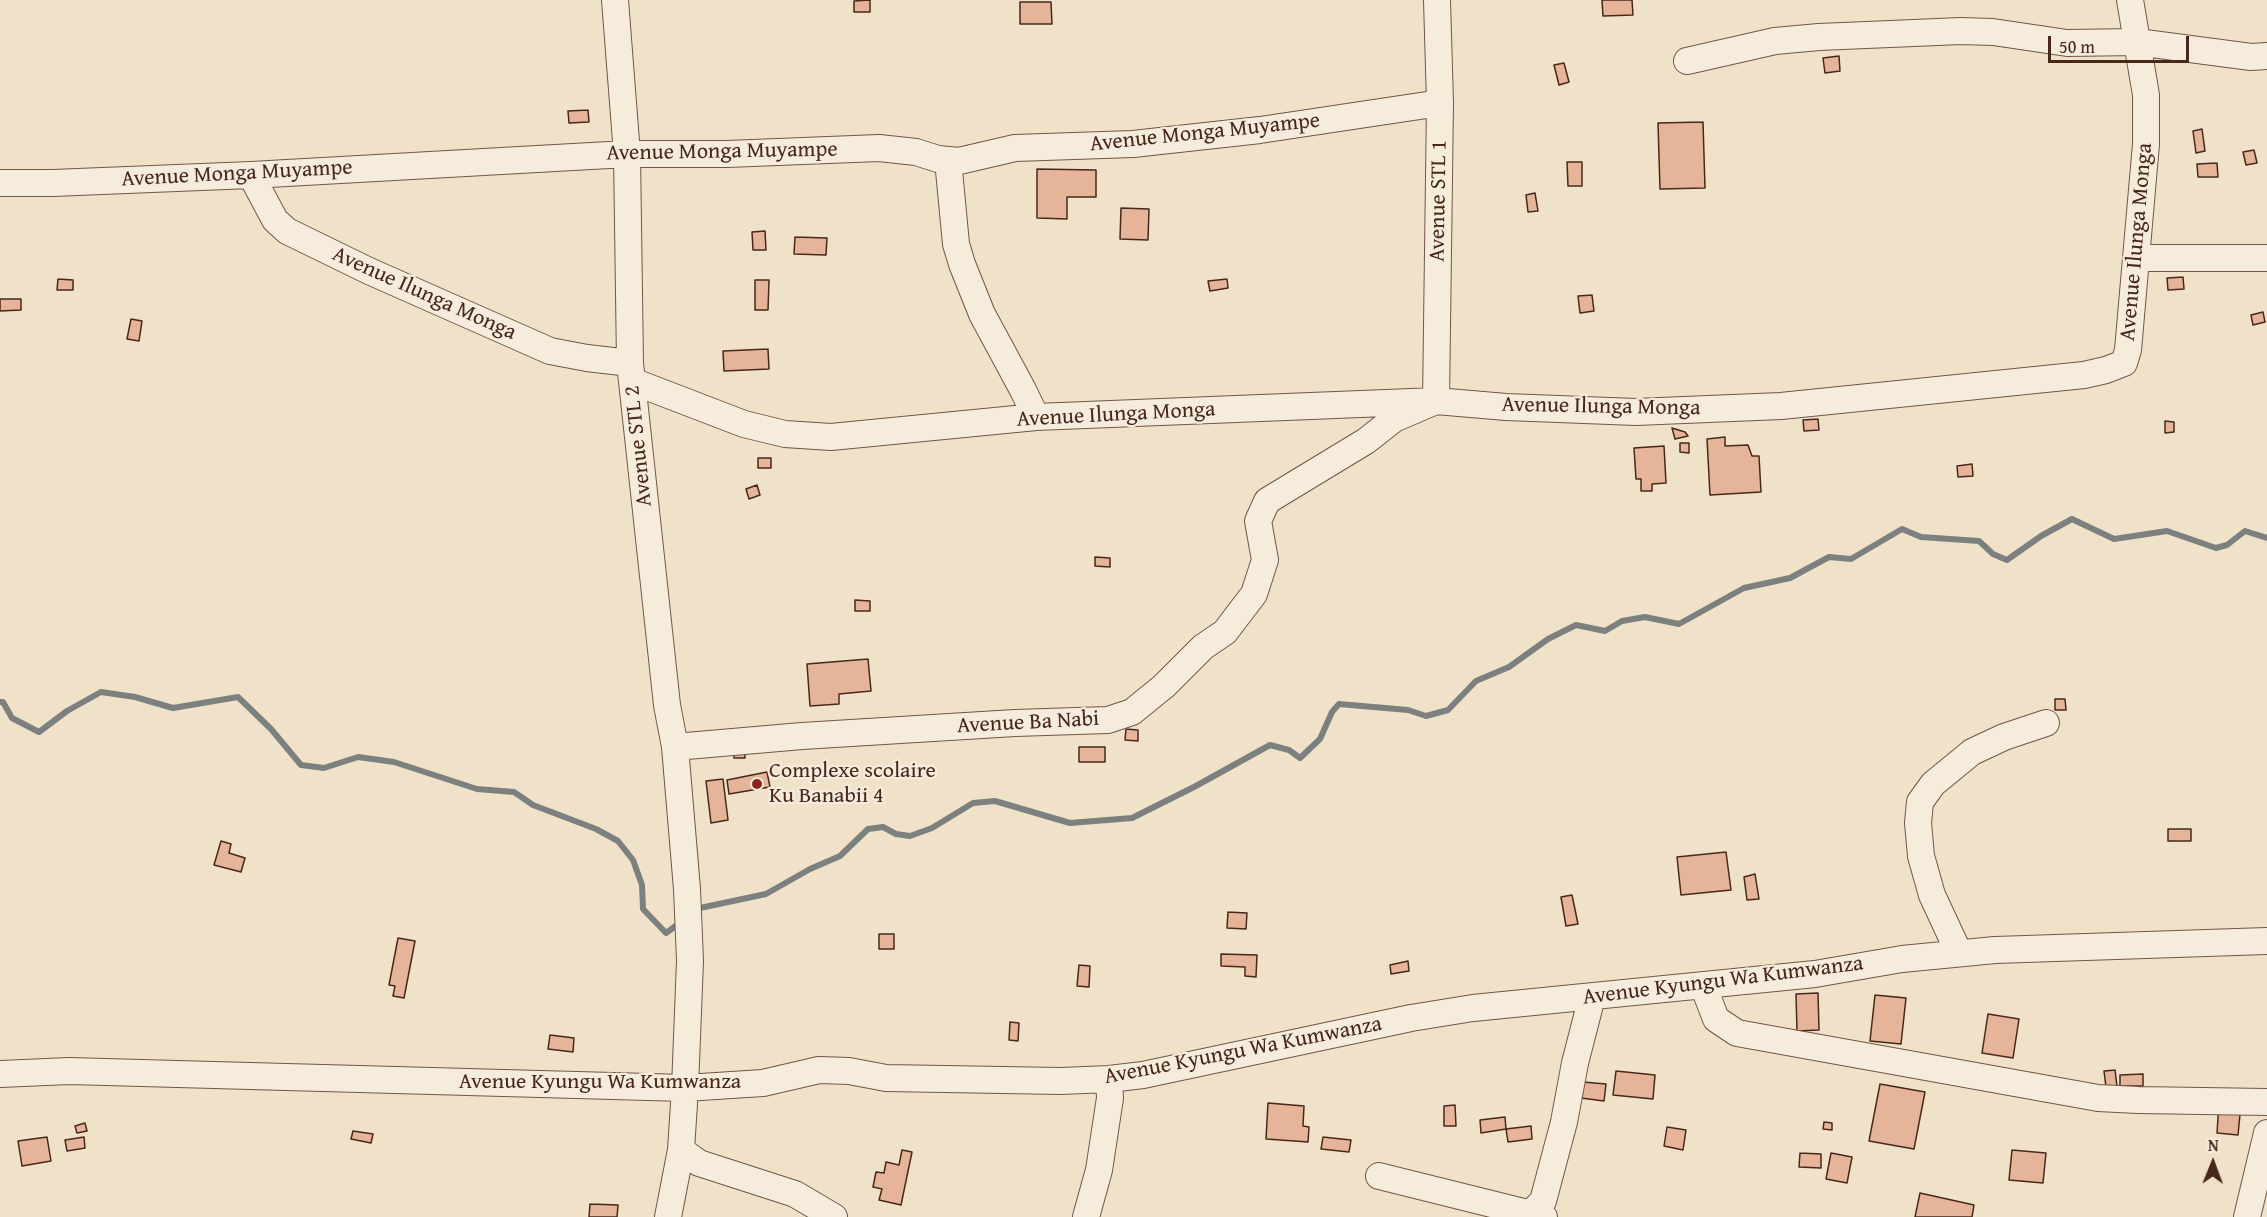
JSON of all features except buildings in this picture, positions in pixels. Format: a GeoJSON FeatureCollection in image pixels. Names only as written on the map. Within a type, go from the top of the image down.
{"type":"FeatureCollection","features":[{"type":"Feature","properties":{"kind":"street","name":"Avenue STL 2"},"geometry":{"type":"LineString","coordinates":[[615,0],[627,154],[631,372],[667,705],[675,747],[687,890],[690,961],[685,1088]]}},
{"type":"Feature","properties":{"kind":"street","name":"Avenue STL 1"},"geometry":{"type":"LineString","coordinates":[[1436,402],[1440,103],[1437,0]]}},
{"type":"Feature","properties":{"kind":"street","name":"Avenue Ilunga Monga"},"geometry":{"type":"LineString","coordinates":[[251,175],[275,220],[286,231],[369,271],[550,351],[587,358],[631,372],[744,424],[785,434],[831,437],[1036,417],[1436,402],[1636,412],[1781,406],[2084,375],[2124,363],[2128,350],[2146,144],[2146,95],[2130,0]]}},
{"type":"Feature","properties":{"kind":"street"},"geometry":{"type":"LineString","coordinates":[[1687,61],[1775,41],[1819,37],[1993,32],[2067,43],[2137,42],[2251,57],[2267,56]]}},
{"type":"Feature","properties":{"kind":"street","name":"Avenue Monga Muyampe"},"geometry":{"type":"LineString","coordinates":[[0,183],[251,175],[627,154],[727,154],[879,148],[960,161],[1015,148],[1133,144],[1260,130],[1440,103]]}},
{"type":"Feature","properties":{"kind":"street"},"geometry":{"type":"LineString","coordinates":[[948,160],[956,244],[962,264],[982,314],[1036,417]]}},
{"type":"Feature","properties":{"kind":"street"},"geometry":{"type":"LineString","coordinates":[[2137,258],[2267,258]]}},
{"type":"Feature","properties":{"kind":"street"},"geometry":{"type":"LineString","coordinates":[[1023,390],[1080,415]]}},
{"type":"Feature","properties":{"kind":"street","name":"Avenue Ba Nabi"},"geometry":{"type":"LineString","coordinates":[[675,747],[802,736],[1015,723],[1108,720],[1132,712],[1164,686],[1203,647],[1225,632],[1254,594],[1265,560],[1258,521],[1268,501],[1366,441],[1394,419],[1436,402]]}},
{"type":"Feature","properties":{"kind":"street"},"geometry":{"type":"LineString","coordinates":[[1959,953],[1932,895],[1921,856],[1918,823],[1920,802],[1933,784],[1972,752],[2004,737],[2046,723]]}},
{"type":"Feature","properties":{"kind":"street","name":"Avenue Kyungu Wa Kumwanza"},"geometry":{"type":"LineString","coordinates":[[0,1074],[69,1071],[685,1088],[763,1083],[819,1070],[849,1071],[886,1078],[1061,1081],[1109,1079],[1143,1075],[1421,1016],[1473,1008],[1815,974],[1902,959],[1959,953],[2267,941]]}},
{"type":"Feature","properties":{"kind":"street"},"geometry":{"type":"LineString","coordinates":[[1703,985],[1716,1019],[1737,1033],[2098,1098],[2138,1101],[2267,1102]]}},
{"type":"Feature","properties":{"kind":"street"},"geometry":{"type":"LineString","coordinates":[[1378,1176],[1534,1216],[1543,1201],[1564,1122],[1575,1063],[1592,997]]}},
{"type":"Feature","properties":{"kind":"street"},"geometry":{"type":"LineString","coordinates":[[1086,1217],[1099,1170],[1110,1098],[1109,1079]]}},
{"type":"Feature","properties":{"kind":"street"},"geometry":{"type":"LineString","coordinates":[[668,1217],[681,1150],[685,1088]]}},
{"type":"Feature","properties":{"kind":"street"},"geometry":{"type":"LineString","coordinates":[[2247,1217],[2267,1133]]}},
{"type":"Feature","properties":{"kind":"street"},"geometry":{"type":"LineString","coordinates":[[681,1150],[699,1163],[795,1194],[834,1217]]}},
{"type":"Feature","properties":{"kind":"waterway"},"geometry":{"type":"LineString","coordinates":[[694,912],[700,908],[766,894],[810,869],[840,856],[868,829],[883,827],[896,834],[910,836],[932,828],[973,803],[995,801],[1070,823],[1132,818],[1270,745],[1289,750],[1300,758],[1320,739],[1332,712],[1339,704],[1408,710],[1426,716],[1448,710],[1476,681],[1509,667],[1548,639],[1576,625],[1605,631],[1622,621],[1645,617],[1679,624],[1744,588],[1790,578],[1829,557],[1851,559],[1902,529],[1921,537],[1979,541],[1993,554],[2007,560],[2041,536],[2072,519],[2114,539],[2167,531],[2216,548],[2227,545],[2245,531],[2267,538]]}},
{"type":"Feature","properties":{"kind":"waterway"},"geometry":{"type":"LineString","coordinates":[[0,702],[3,702],[12,718],[39,732],[67,711],[101,692],[135,697],[173,708],[238,697],[271,729],[301,765],[324,768],[358,757],[394,762],[477,789],[514,792],[533,805],[596,829],[618,841],[633,860],[642,885],[643,909],[666,933],[681,922]]}},
{"type":"Feature","properties":{"kind":"place","name":"Complexe scolaire Ku Banabii 4"},"geometry":{"type":"Point","coordinates":[757,784]}}]}
